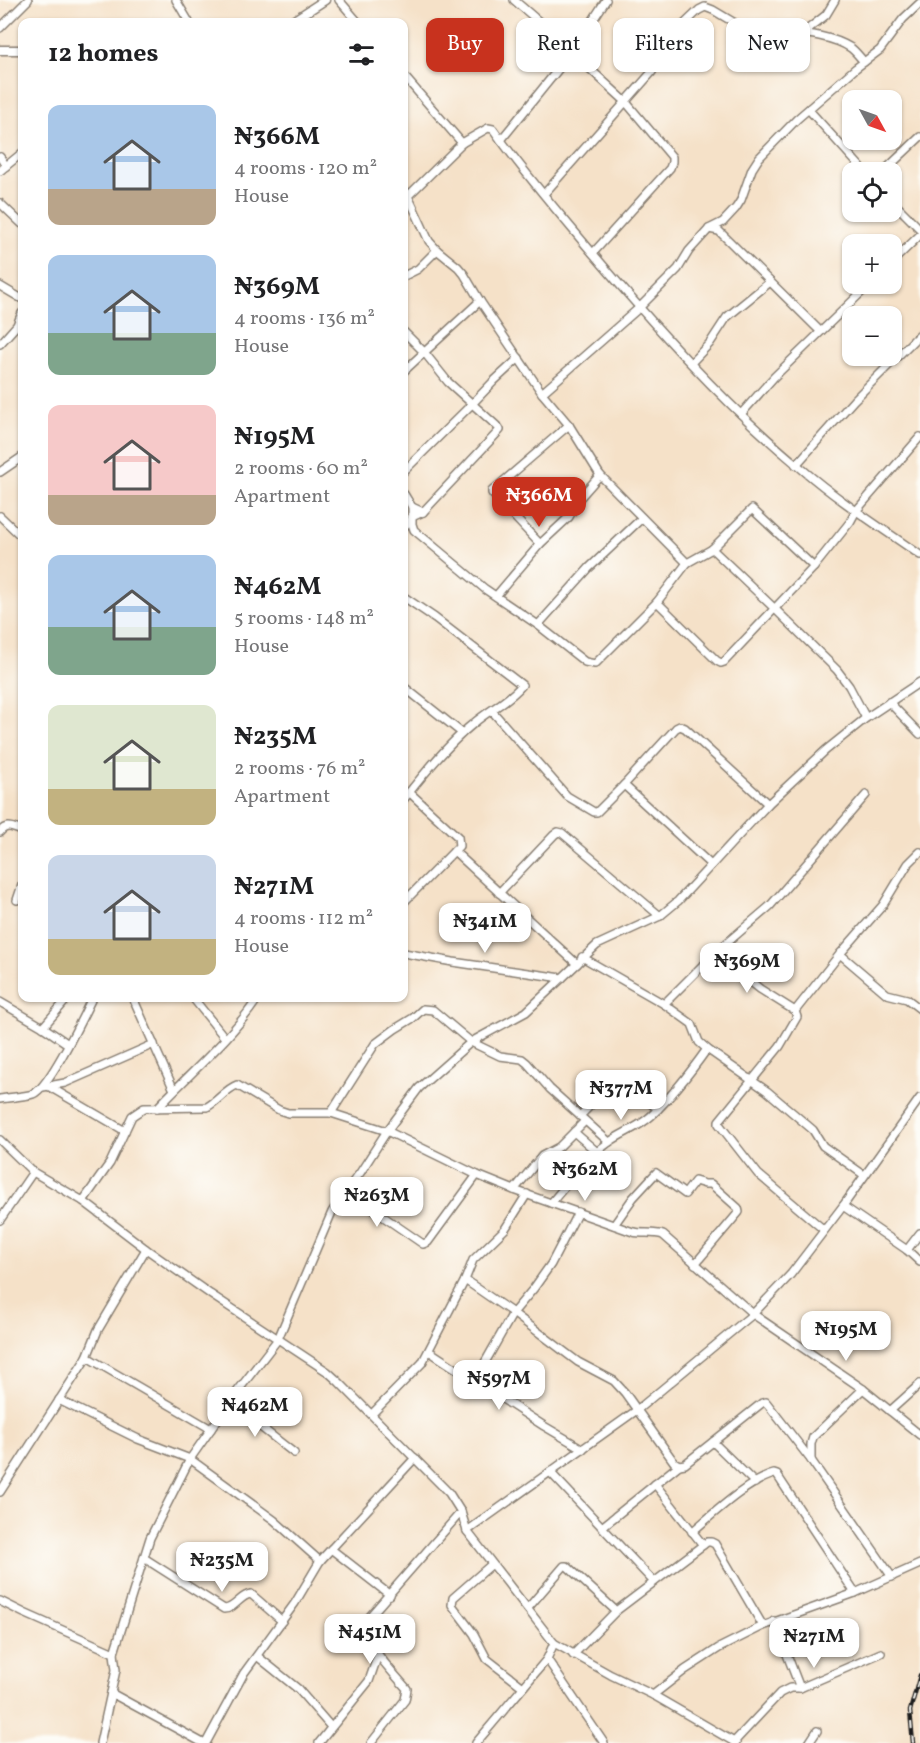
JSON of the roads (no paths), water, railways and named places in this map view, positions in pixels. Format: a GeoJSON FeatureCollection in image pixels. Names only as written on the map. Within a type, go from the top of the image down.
{"type":"FeatureCollection","features":[{"type":"Feature","properties":{"kind":"street"},"geometry":{"type":"LineString","coordinates":[[0,28],[28,0]]}},
{"type":"Feature","properties":{"kind":"street"},"geometry":{"type":"LineString","coordinates":[[176,0],[187,18]]}},
{"type":"Feature","properties":{"kind":"street"},"geometry":{"type":"LineString","coordinates":[[297,18],[325,0]]}},
{"type":"Feature","properties":{"kind":"street"},"geometry":{"type":"LineString","coordinates":[[339,0],[355,18]]}},
{"type":"Feature","properties":{"kind":"street"},"geometry":{"type":"LineString","coordinates":[[594,18],[606,0]]}},
{"type":"Feature","properties":{"kind":"street"},"geometry":{"type":"LineString","coordinates":[[810,28],[826,15],[835,0]]}},
{"type":"Feature","properties":{"kind":"street"},"geometry":{"type":"LineString","coordinates":[[517,1],[536,18]]}},
{"type":"Feature","properties":{"kind":"street"},"geometry":{"type":"LineString","coordinates":[[542,393],[639,308],[678,269],[689,251],[709,229],[723,222],[736,208],[759,158],[797,119],[880,50],[903,19],[920,3]]}},
{"type":"Feature","properties":{"kind":"street"},"geometry":{"type":"LineString","coordinates":[[544,194],[656,67],[664,49],[679,29],[699,9],[705,7],[713,9],[727,18]]}},
{"type":"Feature","properties":{"kind":"street"},"geometry":{"type":"LineString","coordinates":[[810,35],[849,47],[864,62]]}},
{"type":"Feature","properties":{"kind":"street"},"geometry":{"type":"LineString","coordinates":[[0,50],[18,50]]}},
{"type":"Feature","properties":{"kind":"street"},"geometry":{"type":"LineString","coordinates":[[501,140],[556,72]]}},
{"type":"Feature","properties":{"kind":"street"},"geometry":{"type":"LineString","coordinates":[[593,253],[670,168],[672,162],[672,157],[625,102],[594,72]]}},
{"type":"Feature","properties":{"kind":"street"},"geometry":{"type":"LineString","coordinates":[[408,80],[462,143]]}},
{"type":"Feature","properties":{"kind":"street"},"geometry":{"type":"LineString","coordinates":[[809,110],[856,162]]}},
{"type":"Feature","properties":{"kind":"street"},"geometry":{"type":"LineString","coordinates":[[408,191],[462,143],[488,128],[493,129],[639,308],[741,414],[796,465],[856,511],[920,555]]}},
{"type":"Feature","properties":{"kind":"street"},"geometry":{"type":"LineString","coordinates":[[894,162],[920,137]]}},
{"type":"Feature","properties":{"kind":"street"},"geometry":{"type":"LineString","coordinates":[[0,157],[3,168],[18,156]]}},
{"type":"Feature","properties":{"kind":"street"},"geometry":{"type":"LineString","coordinates":[[408,197],[423,231],[437,250],[464,274],[542,393],[569,425],[600,475],[687,563]]}},
{"type":"Feature","properties":{"kind":"street"},"geometry":{"type":"LineString","coordinates":[[0,203],[18,220]]}},
{"type":"Feature","properties":{"kind":"street"},"geometry":{"type":"LineString","coordinates":[[902,211],[920,229]]}},
{"type":"Feature","properties":{"kind":"street"},"geometry":{"type":"LineString","coordinates":[[709,229],[723,235],[820,331]]}},
{"type":"Feature","properties":{"kind":"street"},"geometry":{"type":"LineString","coordinates":[[902,252],[920,235]]}},
{"type":"Feature","properties":{"kind":"street"},"geometry":{"type":"LineString","coordinates":[[408,274],[418,269],[437,250]]}},
{"type":"Feature","properties":{"kind":"street"},"geometry":{"type":"LineString","coordinates":[[691,363],[710,343],[727,317],[770,282]]}},
{"type":"Feature","properties":{"kind":"street"},"geometry":{"type":"LineString","coordinates":[[0,286],[18,297]]}},
{"type":"Feature","properties":{"kind":"street"},"geometry":{"type":"LineString","coordinates":[[741,414],[774,377],[859,294]]}},
{"type":"Feature","properties":{"kind":"street"},"geometry":{"type":"LineString","coordinates":[[408,367],[480,301]]}},
{"type":"Feature","properties":{"kind":"street"},"geometry":{"type":"LineString","coordinates":[[0,344],[18,322]]}},
{"type":"Feature","properties":{"kind":"street"},"geometry":{"type":"LineString","coordinates":[[796,465],[854,400],[920,334]]}},
{"type":"Feature","properties":{"kind":"street"},"geometry":{"type":"LineString","coordinates":[[408,336],[448,382],[499,428],[499,432],[423,512],[412,517],[408,522]]}},
{"type":"Feature","properties":{"kind":"street"},"geometry":{"type":"LineString","coordinates":[[408,467],[519,358]]}},
{"type":"Feature","properties":{"kind":"street"},"geometry":{"type":"LineString","coordinates":[[540,544],[492,494],[492,491],[569,425]]}},
{"type":"Feature","properties":{"kind":"street"},"geometry":{"type":"LineString","coordinates":[[657,602],[721,663],[724,662],[814,567],[850,522],[856,511],[920,436]]}},
{"type":"Feature","properties":{"kind":"street"},"geometry":{"type":"LineString","coordinates":[[0,472],[18,460]]}},
{"type":"Feature","properties":{"kind":"street"},"geometry":{"type":"LineString","coordinates":[[496,596],[540,544],[569,517],[578,500],[600,475]]}},
{"type":"Feature","properties":{"kind":"street"},"geometry":{"type":"LineString","coordinates":[[408,500],[412,507],[414,530],[465,574],[538,625],[585,662],[595,664],[657,602],[687,563],[712,549],[752,509],[814,567]]}},
{"type":"Feature","properties":{"kind":"street"},"geometry":{"type":"LineString","coordinates":[[412,507],[423,512]]}},
{"type":"Feature","properties":{"kind":"street"},"geometry":{"type":"LineString","coordinates":[[0,516],[18,532]]}},
{"type":"Feature","properties":{"kind":"street"},"geometry":{"type":"LineString","coordinates":[[538,625],[589,568],[642,518]]}},
{"type":"Feature","properties":{"kind":"street"},"geometry":{"type":"LineString","coordinates":[[712,549],[837,670],[849,686],[866,718]]}},
{"type":"Feature","properties":{"kind":"street"},"geometry":{"type":"LineString","coordinates":[[408,600],[521,683],[521,687],[462,733],[408,793]]}},
{"type":"Feature","properties":{"kind":"street"},"geometry":{"type":"LineString","coordinates":[[100,1743],[116,1670],[114,1653],[155,1528],[190,1459],[278,1340],[332,1212],[419,1088],[471,1042],[522,1016],[597,945],[660,916],[678,901],[768,804],[826,750],[866,718],[920,682]]}},
{"type":"Feature","properties":{"kind":"street"},"geometry":{"type":"LineString","coordinates":[[408,690],[462,733]]}},
{"type":"Feature","properties":{"kind":"street"},"geometry":{"type":"LineString","coordinates":[[889,702],[920,734]]}},
{"type":"Feature","properties":{"kind":"street"},"geometry":{"type":"LineString","coordinates":[[492,711],[567,796],[594,812],[597,812],[624,786],[676,728],[681,726],[768,804]]}},
{"type":"Feature","properties":{"kind":"street"},"geometry":{"type":"LineString","coordinates":[[624,786],[711,865]]}},
{"type":"Feature","properties":{"kind":"street"},"geometry":{"type":"LineString","coordinates":[[664,1004],[715,953],[776,899],[866,795]]}},
{"type":"Feature","properties":{"kind":"street"},"geometry":{"type":"LineString","coordinates":[[408,797],[458,837],[459,846],[408,898]]}},
{"type":"Feature","properties":{"kind":"street"},"geometry":{"type":"LineString","coordinates":[[0,832],[9,826],[18,829]]}},
{"type":"Feature","properties":{"kind":"street"},"geometry":{"type":"LineString","coordinates":[[499,893],[558,832],[578,846],[660,916]]}},
{"type":"Feature","properties":{"kind":"street"},"geometry":{"type":"LineString","coordinates":[[454,851],[577,964]]}},
{"type":"Feature","properties":{"kind":"street"},"geometry":{"type":"LineString","coordinates":[[795,1011],[883,905],[908,864],[920,852]]}},
{"type":"Feature","properties":{"kind":"street"},"geometry":{"type":"LineString","coordinates":[[715,953],[760,989],[795,1011],[797,1017],[782,1043],[753,1081],[720,1118],[719,1124],[758,1174],[824,1230]]}},
{"type":"Feature","properties":{"kind":"street"},"geometry":{"type":"LineString","coordinates":[[408,954],[562,978]]}},
{"type":"Feature","properties":{"kind":"street"},"geometry":{"type":"LineString","coordinates":[[840,954],[887,994],[907,999],[920,1009]]}},
{"type":"Feature","properties":{"kind":"street"},"geometry":{"type":"LineString","coordinates":[[582,957],[664,1004],[692,1024],[699,1042],[766,1091],[813,1130],[823,1146],[864,1176]]}},
{"type":"Feature","properties":{"kind":"street"},"geometry":{"type":"LineString","coordinates":[[0,1002],[68,1044]]}},
{"type":"Feature","properties":{"kind":"street"},"geometry":{"type":"LineString","coordinates":[[43,1027],[65,1002]]}},
{"type":"Feature","properties":{"kind":"street"},"geometry":{"type":"LineString","coordinates":[[45,1087],[90,1002]]}},
{"type":"Feature","properties":{"kind":"street"},"geometry":{"type":"LineString","coordinates":[[135,1002],[174,1090]]}},
{"type":"Feature","properties":{"kind":"street"},"geometry":{"type":"LineString","coordinates":[[196,1002],[225,1038]]}},
{"type":"Feature","properties":{"kind":"street"},"geometry":{"type":"LineString","coordinates":[[157,1108],[225,1038],[255,1002]]}},
{"type":"Feature","properties":{"kind":"street"},"geometry":{"type":"LineString","coordinates":[[331,1113],[375,1044],[423,1009],[433,1010],[471,1042],[500,1056],[522,1059],[550,1089],[609,1142]]}},
{"type":"Feature","properties":{"kind":"street"},"geometry":{"type":"LineString","coordinates":[[0,1099],[32,1094],[45,1087],[65,1083],[154,1044]]}},
{"type":"Feature","properties":{"kind":"street"},"geometry":{"type":"LineString","coordinates":[[551,1203],[580,1168],[597,1152],[609,1142],[643,1122],[657,1109],[687,1078],[707,1049]]}},
{"type":"Feature","properties":{"kind":"street"},"geometry":{"type":"LineString","coordinates":[[514,1190],[542,1156],[557,1149],[574,1132],[617,1078],[657,1109]]}},
{"type":"Feature","properties":{"kind":"street"},"geometry":{"type":"LineString","coordinates":[[83,1201],[110,1163],[132,1116],[137,1111],[144,1108],[207,1107],[237,1085],[279,1110],[288,1113],[331,1113],[387,1131],[477,1175],[514,1190],[640,1234],[663,1235],[753,1314],[863,1389],[920,1435]]}},
{"type":"Feature","properties":{"kind":"street"},"geometry":{"type":"LineString","coordinates":[[45,1087],[125,1131]]}},
{"type":"Feature","properties":{"kind":"street"},"geometry":{"type":"LineString","coordinates":[[467,1531],[637,1410],[753,1314],[781,1286],[843,1206],[920,1098]]}},
{"type":"Feature","properties":{"kind":"street"},"geometry":{"type":"LineString","coordinates":[[574,1132],[597,1152]]}},
{"type":"Feature","properties":{"kind":"street"},"geometry":{"type":"LineString","coordinates":[[0,1140],[33,1172],[83,1201],[146,1249],[328,1372],[449,1493],[461,1512],[467,1531],[492,1564],[554,1643],[573,1655],[652,1695],[732,1742],[780,1693],[790,1688],[800,1688],[880,1653]]}},
{"type":"Feature","properties":{"kind":"street"},"geometry":{"type":"LineString","coordinates":[[0,1220],[33,1172]]}},
{"type":"Feature","properties":{"kind":"street"},"geometry":{"type":"LineString","coordinates":[[614,1225],[633,1198],[656,1173],[685,1194],[695,1181],[711,1184],[738,1208],[739,1212],[695,1264]]}},
{"type":"Feature","properties":{"kind":"street"},"geometry":{"type":"LineString","coordinates":[[346,1191],[423,1245],[428,1242],[477,1175]]}},
{"type":"Feature","properties":{"kind":"street"},"geometry":{"type":"LineString","coordinates":[[372,1414],[422,1363],[473,1260],[506,1229],[527,1194]]}},
{"type":"Feature","properties":{"kind":"street"},"geometry":{"type":"LineString","coordinates":[[843,1206],[907,1250],[920,1262]]}},
{"type":"Feature","properties":{"kind":"street"},"geometry":{"type":"LineString","coordinates":[[475,1380],[513,1313],[550,1264],[578,1212]]}},
{"type":"Feature","properties":{"kind":"street"},"geometry":{"type":"LineString","coordinates":[[907,1250],[920,1233]]}},
{"type":"Feature","properties":{"kind":"street"},"geometry":{"type":"LineString","coordinates":[[0,1492],[87,1357],[98,1330],[146,1249]]}},
{"type":"Feature","properties":{"kind":"street"},"geometry":{"type":"LineString","coordinates":[[465,1280],[578,1362],[614,1381],[674,1462],[679,1465]]}},
{"type":"Feature","properties":{"kind":"street"},"geometry":{"type":"LineString","coordinates":[[429,1351],[583,1449]]}},
{"type":"Feature","properties":{"kind":"street"},"geometry":{"type":"LineString","coordinates":[[87,1357],[211,1430]]}},
{"type":"Feature","properties":{"kind":"street"},"geometry":{"type":"LineString","coordinates":[[890,1411],[920,1384]]}},
{"type":"Feature","properties":{"kind":"street"},"geometry":{"type":"LineString","coordinates":[[811,1461],[813,1437],[863,1389]]}},
{"type":"Feature","properties":{"kind":"street"},"geometry":{"type":"LineString","coordinates":[[59,1400],[138,1439],[190,1459],[274,1520],[320,1562]]}},
{"type":"Feature","properties":{"kind":"street"},"geometry":{"type":"LineString","coordinates":[[602,1527],[679,1465],[685,1464],[766,1402],[811,1461],[892,1577]]}},
{"type":"Feature","properties":{"kind":"street"},"geometry":{"type":"LineString","coordinates":[[230,1403],[294,1454]]}},
{"type":"Feature","properties":{"kind":"street"},"geometry":{"type":"LineString","coordinates":[[713,1442],[755,1483]]}},
{"type":"Feature","properties":{"kind":"street"},"geometry":{"type":"LineString","coordinates":[[111,1693],[205,1743],[244,1673],[295,1604],[320,1562],[414,1458]]}},
{"type":"Feature","properties":{"kind":"street"},"geometry":{"type":"LineString","coordinates":[[550,1472],[654,1582]]}},
{"type":"Feature","properties":{"kind":"street"},"geometry":{"type":"LineString","coordinates":[[692,1532],[725,1504],[755,1483],[771,1474],[777,1475],[855,1593]]}},
{"type":"Feature","properties":{"kind":"street"},"geometry":{"type":"LineString","coordinates":[[656,1484],[703,1545]]}},
{"type":"Feature","properties":{"kind":"street"},"geometry":{"type":"LineString","coordinates":[[371,1743],[405,1700],[408,1689],[378,1655],[363,1627],[364,1623],[461,1512]]}},
{"type":"Feature","properties":{"kind":"street"},"geometry":{"type":"LineString","coordinates":[[573,1655],[616,1611],[707,1542],[715,1544],[763,1626]]}},
{"type":"Feature","properties":{"kind":"street"},"geometry":{"type":"LineString","coordinates":[[331,1549],[390,1595]]}},
{"type":"Feature","properties":{"kind":"street"},"geometry":{"type":"LineString","coordinates":[[144,1558],[224,1609],[230,1608],[245,1595],[251,1594],[282,1621]]}},
{"type":"Feature","properties":{"kind":"street"},"geometry":{"type":"LineString","coordinates":[[492,1564],[453,1599],[452,1605],[474,1634],[487,1659],[523,1688]]}},
{"type":"Feature","properties":{"kind":"street"},"geometry":{"type":"LineString","coordinates":[[652,1695],[719,1648],[763,1626],[855,1593],[920,1564]]}},
{"type":"Feature","properties":{"kind":"street"},"geometry":{"type":"LineString","coordinates":[[528,1608],[564,1566],[567,1566],[616,1611]]}},
{"type":"Feature","properties":{"kind":"street"},"geometry":{"type":"LineString","coordinates":[[0,1601],[114,1653]]}},
{"type":"Feature","properties":{"kind":"street"},"geometry":{"type":"LineString","coordinates":[[774,1621],[800,1688]]}},
{"type":"Feature","properties":{"kind":"street"},"geometry":{"type":"LineString","coordinates":[[476,1743],[547,1659],[554,1643]]}},
{"type":"Feature","properties":{"kind":"street"},"geometry":{"type":"LineString","coordinates":[[319,1743],[369,1681],[378,1655]]}},
{"type":"Feature","properties":{"kind":"street"},"geometry":{"type":"LineString","coordinates":[[257,1656],[298,1689],[331,1727]]}},
{"type":"Feature","properties":{"kind":"street"},"geometry":{"type":"LineString","coordinates":[[547,1659],[604,1743]]}},
{"type":"Feature","properties":{"kind":"street"},"geometry":{"type":"LineString","coordinates":[[809,1743],[818,1731]]}},
{"type":"Feature","properties":{"kind":"railway"},"geometry":{"type":"LineString","coordinates":[[913,1743],[910,1711],[920,1675]]}}]}
